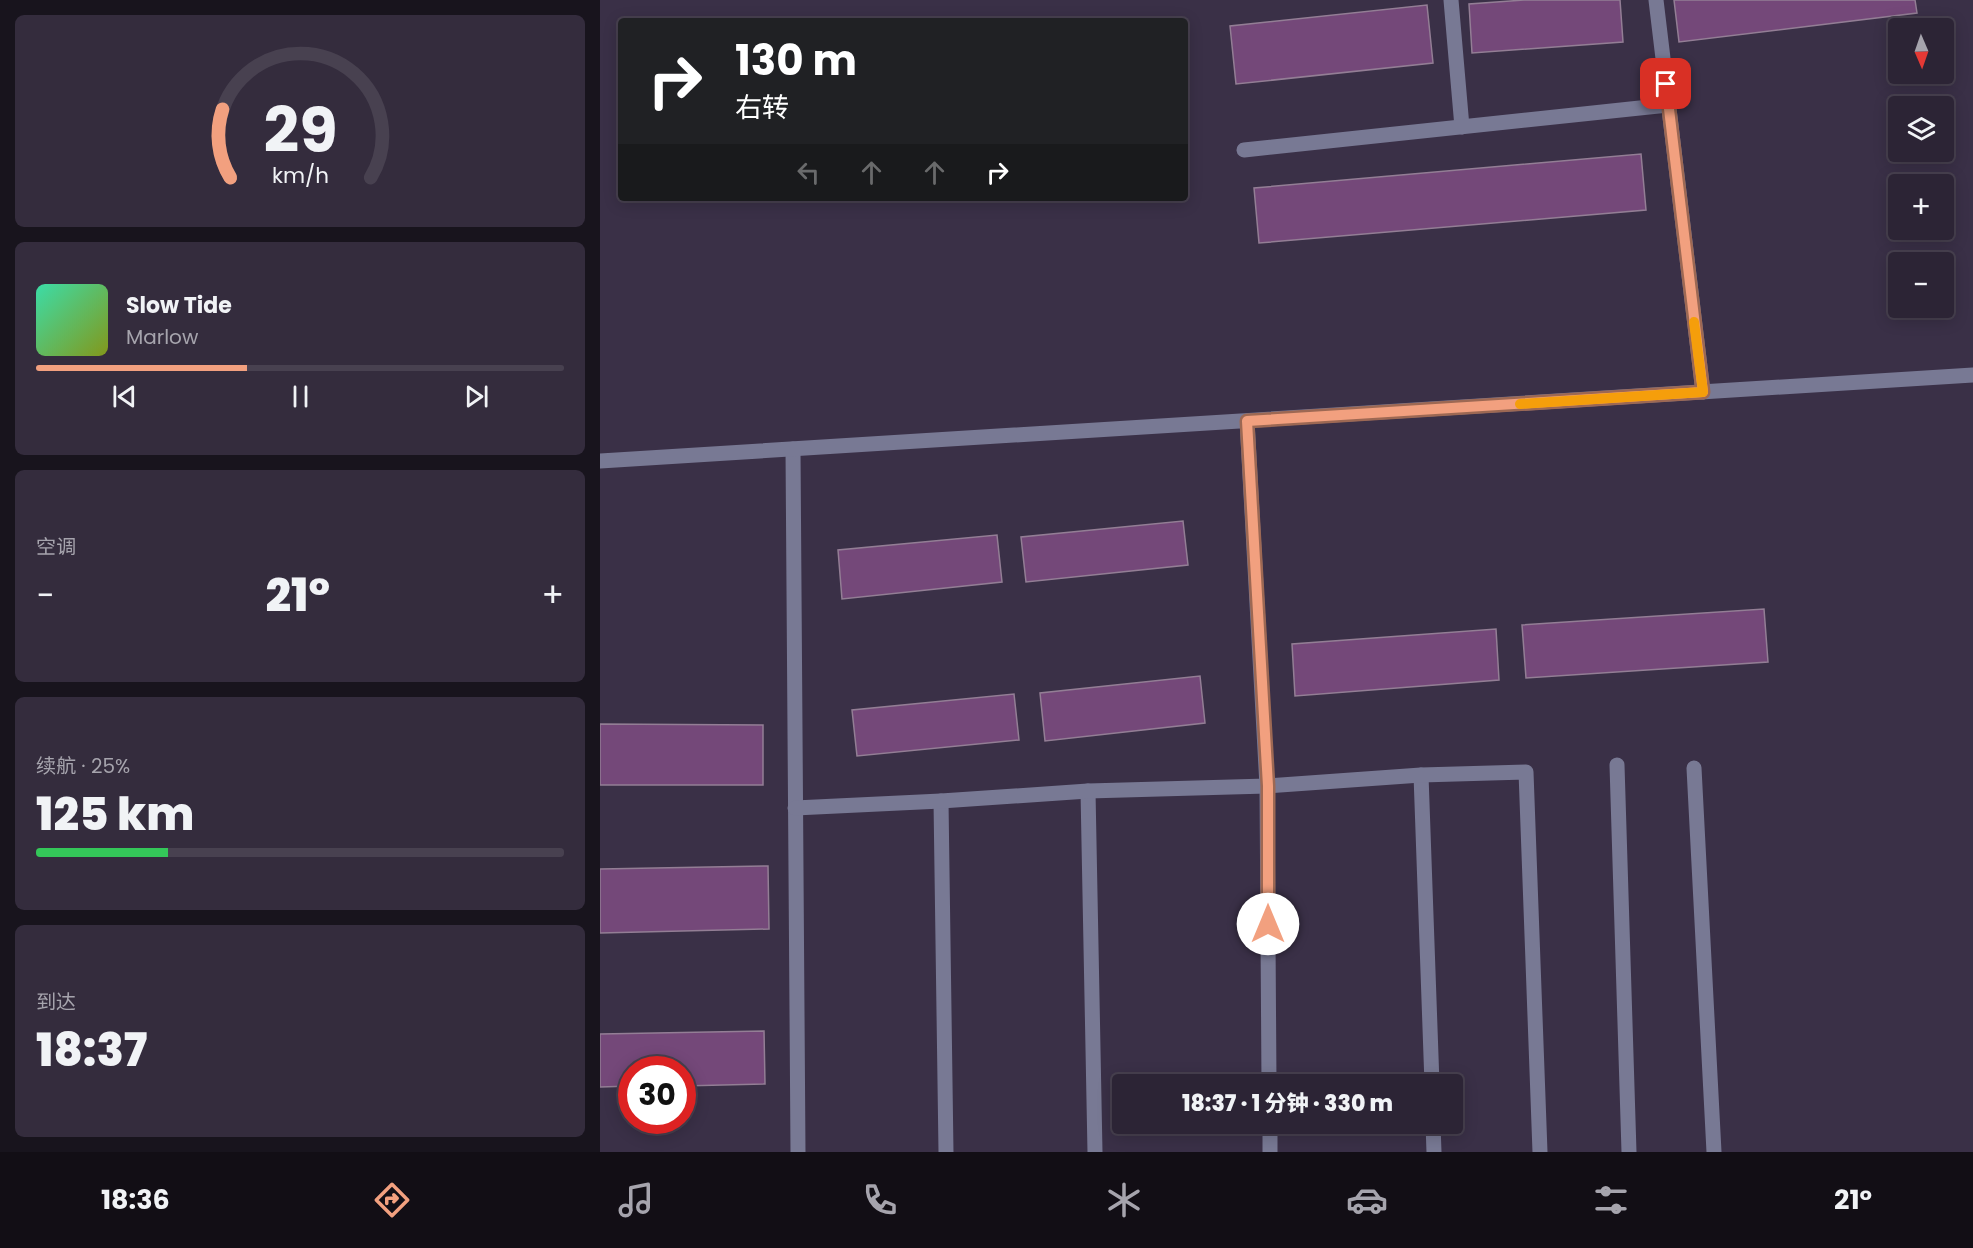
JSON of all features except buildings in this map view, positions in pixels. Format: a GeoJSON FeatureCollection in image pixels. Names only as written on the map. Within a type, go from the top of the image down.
{"type":"FeatureCollection","features":[{"type":"Feature","properties":{"kind":"street"},"geometry":{"type":"LineString","coordinates":[[1450,0],[1462,127]]}},
{"type":"Feature","properties":{"kind":"street"},"geometry":{"type":"LineString","coordinates":[[1656,0],[1703,392]]}},
{"type":"Feature","properties":{"kind":"street"},"geometry":{"type":"LineString","coordinates":[[1244,150],[1668,105]]}},
{"type":"Feature","properties":{"kind":"street"},"geometry":{"type":"LineString","coordinates":[[600,461],[1973,375]]}},
{"type":"Feature","properties":{"kind":"street"},"geometry":{"type":"LineString","coordinates":[[1247,421],[1268,786],[1269,1074]]}},
{"type":"Feature","properties":{"kind":"street"},"geometry":{"type":"LineString","coordinates":[[793,449],[798,1152]]}},
{"type":"Feature","properties":{"kind":"street"},"geometry":{"type":"LineString","coordinates":[[1617,765],[1629,1152]]}},
{"type":"Feature","properties":{"kind":"street"},"geometry":{"type":"LineString","coordinates":[[1694,768],[1714,1152]]}},
{"type":"Feature","properties":{"kind":"street"},"geometry":{"type":"LineString","coordinates":[[795,808],[941,801],[1088,790],[1268,786],[1421,775],[1526,772],[1540,1152]]}},
{"type":"Feature","properties":{"kind":"street"},"geometry":{"type":"LineString","coordinates":[[1421,775],[1432,1074]]}},
{"type":"Feature","properties":{"kind":"street"},"geometry":{"type":"LineString","coordinates":[[1088,790],[1095,1152]]}},
{"type":"Feature","properties":{"kind":"street"},"geometry":{"type":"LineString","coordinates":[[941,801],[946,1152]]}},
{"type":"Feature","properties":{"kind":"street"},"geometry":{"type":"LineString","coordinates":[[1270,1134],[1270,1152]]}},
{"type":"Feature","properties":{"kind":"street"},"geometry":{"type":"LineString","coordinates":[[1433,1134],[1434,1152]]}},
{"type":"Feature","properties":{"kind":"slow traffic"},"geometry":{"type":"LineString","coordinates":[[1520,404],[1703,392],[1694,322]]}},
{"type":"Feature","properties":{"kind":"route"},"geometry":{"type":"LineString","coordinates":[[1268,924],[1268,786],[1247,421],[1703,392],[1666,84]]}}]}
